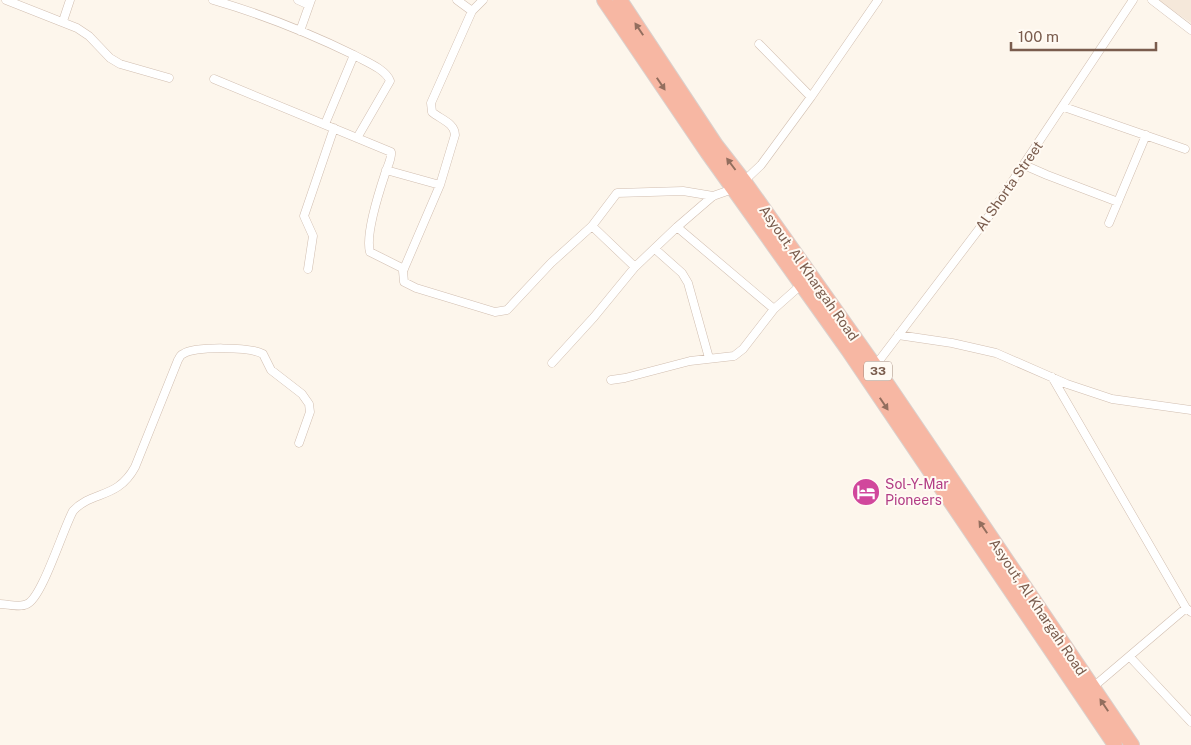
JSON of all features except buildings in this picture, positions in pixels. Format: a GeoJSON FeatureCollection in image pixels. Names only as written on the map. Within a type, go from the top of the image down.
{"type":"FeatureCollection","features":[{"type":"Feature","properties":{"kind":"highway","name":"Asyout, Al Khargah Road"},"geometry":{"type":"LineString","coordinates":[[604,0],[853,346],[961,506],[1132,745]]}},
{"type":"Feature","properties":{"kind":"highway","name":"Asyout, Al Khargah Road"},"geometry":{"type":"LineString","coordinates":[[620,0],[716,145],[738,185],[802,285],[853,346],[874,366],[961,506],[1115,745]]}},
{"type":"Feature","properties":{"kind":"street"},"geometry":{"type":"LineString","coordinates":[[6,0],[77,28],[110,58],[120,64],[169,78]]}},
{"type":"Feature","properties":{"kind":"street"},"geometry":{"type":"LineString","coordinates":[[63,21],[70,0]]}},
{"type":"Feature","properties":{"kind":"street"},"geometry":{"type":"LineString","coordinates":[[213,0],[300,31],[330,44],[354,55],[388,76],[390,81],[357,138]]}},
{"type":"Feature","properties":{"kind":"street"},"geometry":{"type":"LineString","coordinates":[[298,0],[310,3],[300,31]]}},
{"type":"Feature","properties":{"kind":"street"},"geometry":{"type":"LineString","coordinates":[[458,0],[472,12]]}},
{"type":"Feature","properties":{"kind":"street"},"geometry":{"type":"LineString","coordinates":[[483,0],[472,12],[431,106],[434,114],[451,126],[455,132],[440,184],[404,269],[403,279],[408,285],[495,312],[504,312],[551,263],[592,226],[614,195],[621,192],[683,191],[713,196]]}},
{"type":"Feature","properties":{"kind":"street"},"geometry":{"type":"LineString","coordinates":[[552,363],[594,317],[635,267],[676,227],[713,196],[738,185],[770,154],[878,0]]}},
{"type":"Feature","properties":{"kind":"street","name":"Al Shorta Street"},"geometry":{"type":"LineString","coordinates":[[874,366],[992,212],[1133,0]]}},
{"type":"Feature","properties":{"kind":"street"},"geometry":{"type":"LineString","coordinates":[[1152,0],[1191,30]]}},
{"type":"Feature","properties":{"kind":"street"},"geometry":{"type":"LineString","coordinates":[[759,44],[811,97]]}},
{"type":"Feature","properties":{"kind":"street"},"geometry":{"type":"LineString","coordinates":[[325,124],[354,55]]}},
{"type":"Feature","properties":{"kind":"street"},"geometry":{"type":"LineString","coordinates":[[214,79],[391,152],[392,156],[386,170],[372,224],[369,251],[377,257],[404,269]]}},
{"type":"Feature","properties":{"kind":"street"},"geometry":{"type":"LineString","coordinates":[[1064,106],[1185,149]]}},
{"type":"Feature","properties":{"kind":"street"},"geometry":{"type":"LineString","coordinates":[[308,269],[312,236],[304,216],[334,128]]}},
{"type":"Feature","properties":{"kind":"street"},"geometry":{"type":"LineString","coordinates":[[1109,223],[1146,135]]}},
{"type":"Feature","properties":{"kind":"street"},"geometry":{"type":"LineString","coordinates":[[1024,165],[1118,202]]}},
{"type":"Feature","properties":{"kind":"street"},"geometry":{"type":"LineString","coordinates":[[386,170],[440,184]]}},
{"type":"Feature","properties":{"kind":"street"},"geometry":{"type":"LineString","coordinates":[[592,226],[635,267]]}},
{"type":"Feature","properties":{"kind":"street"},"geometry":{"type":"LineString","coordinates":[[676,227],[774,309]]}},
{"type":"Feature","properties":{"kind":"street"},"geometry":{"type":"LineString","coordinates":[[654,249],[682,273],[688,283],[709,358]]}},
{"type":"Feature","properties":{"kind":"street"},"geometry":{"type":"LineString","coordinates":[[610,380],[709,358],[727,358],[738,354],[774,309],[802,285]]}},
{"type":"Feature","properties":{"kind":"street"},"geometry":{"type":"LineString","coordinates":[[898,336],[952,343],[996,353],[1052,377],[1112,398],[1191,410]]}},
{"type":"Feature","properties":{"kind":"street"},"geometry":{"type":"LineString","coordinates":[[0,604],[24,606],[32,602],[42,585],[73,511],[80,504],[112,491],[127,480],[135,468],[178,360],[185,353],[201,349],[245,349],[264,354],[271,370],[302,394],[309,404],[310,412],[299,443]]}},
{"type":"Feature","properties":{"kind":"street"},"geometry":{"type":"LineString","coordinates":[[1052,377],[1189,610],[1092,688]]}},
{"type":"Feature","properties":{"kind":"street"},"geometry":{"type":"LineString","coordinates":[[1130,656],[1191,722]]}},
{"type":"Feature","properties":{"kind":"shaded area"},"geometry":{"type":"Polygon","coordinates":[[[1158,0],[1191,0],[1191,23],[1158,0]]]}},
{"type":"Feature","properties":{"kind":"place","name":"Sol-Y-Mar Pioneers"},"geometry":{"type":"Point","coordinates":[866,492]}}]}
